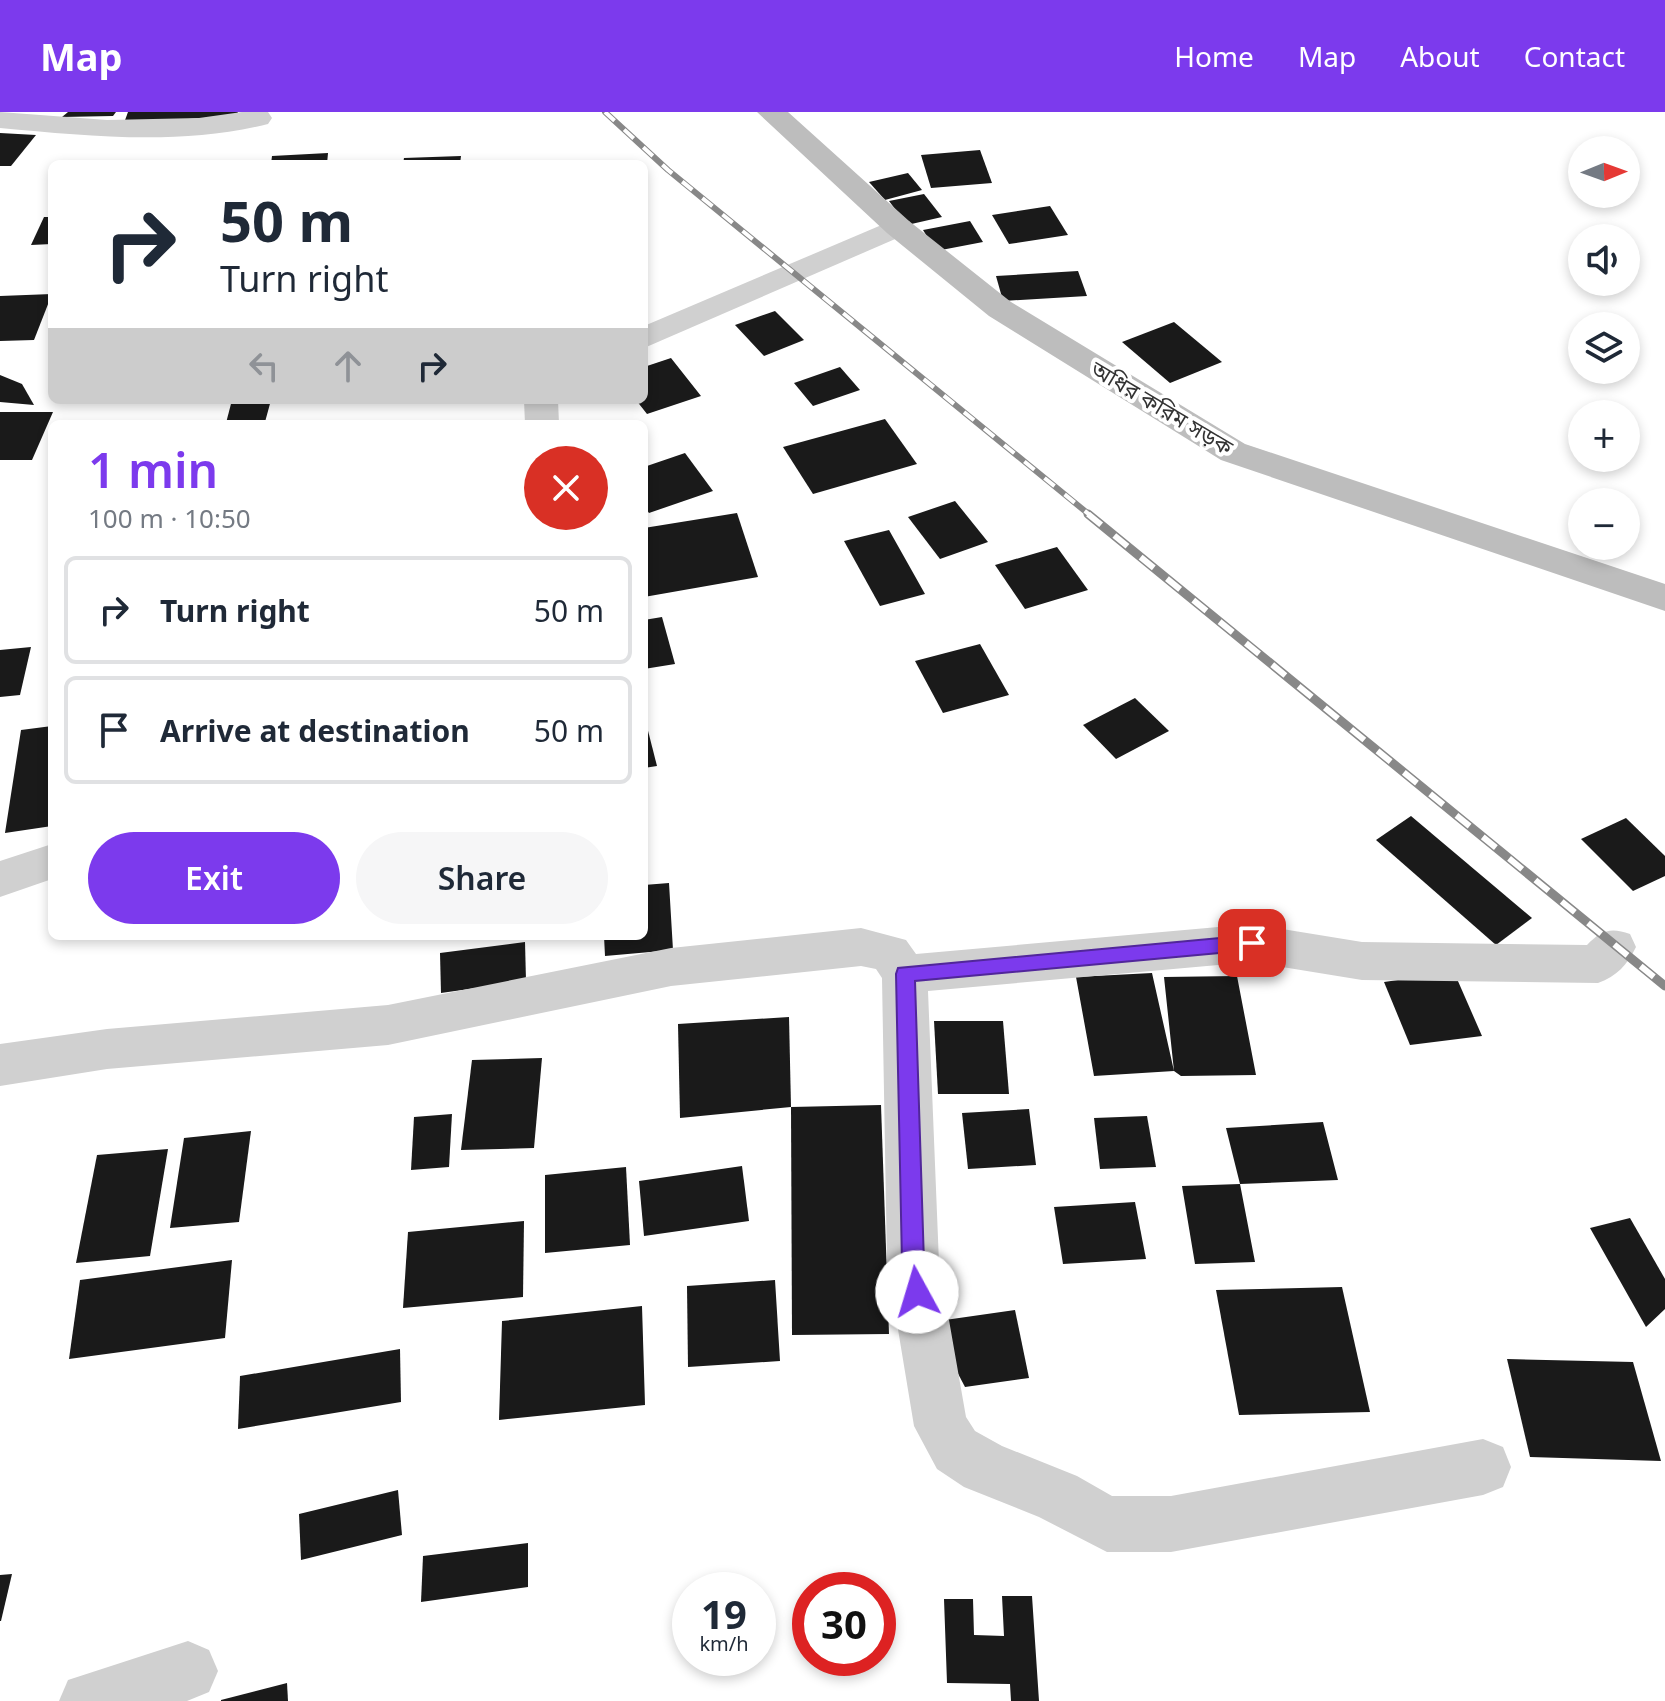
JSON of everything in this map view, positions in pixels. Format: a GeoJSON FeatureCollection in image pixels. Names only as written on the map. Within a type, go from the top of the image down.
{"type":"FeatureCollection","features":[{"type":"Feature","properties":{"kind":"main road","name":"অধির করিম সড়ক"},"geometry":{"type":"LineString","coordinates":[[771,112],[898,227],[1000,309],[1233,452],[1665,598]]}},
{"type":"Feature","properties":{"kind":"street"},"geometry":{"type":"LineString","coordinates":[[0,120],[107,129],[199,127],[258,118]]}},
{"type":"Feature","properties":{"kind":"street"},"geometry":{"type":"LineString","coordinates":[[648,336],[898,227]]}},
{"type":"Feature","properties":{"kind":"street"},"geometry":{"type":"LineString","coordinates":[[0,879],[48,862]]}},
{"type":"Feature","properties":{"kind":"street"},"geometry":{"type":"LineString","coordinates":[[905,974],[1252,943],[1362,961],[1598,964],[1614,947]]}},
{"type":"Feature","properties":{"kind":"street"},"geometry":{"type":"LineString","coordinates":[[0,1065],[107,1049],[388,1025],[671,967],[861,947],[890,953],[905,974],[913,1263],[941,1426],[956,1450],[984,1467],[1057,1496],[1107,1524],[1171,1524],[1483,1467]]}},
{"type":"Feature","properties":{"kind":"street"},"geometry":{"type":"LineString","coordinates":[[89,1701],[188,1671]]}},
{"type":"Feature","properties":{"kind":"building"},"geometry":{"type":"Polygon","coordinates":[[[68,112],[116,112],[113,116],[62,117],[68,112]]]}},
{"type":"Feature","properties":{"kind":"building"},"geometry":{"type":"Polygon","coordinates":[[[128,112],[238,112],[236,116],[124,123],[128,112]]]}},
{"type":"Feature","properties":{"kind":"building"},"geometry":{"type":"Polygon","coordinates":[[[0,133],[36,135],[11,166],[0,166],[0,133]]]}},
{"type":"Feature","properties":{"kind":"building"},"geometry":{"type":"Polygon","coordinates":[[[980,150],[992,183],[931,188],[921,155],[980,150]]]}},
{"type":"Feature","properties":{"kind":"building"},"geometry":{"type":"Polygon","coordinates":[[[328,153],[327,160],[272,160],[272,156],[328,153]]]}},
{"type":"Feature","properties":{"kind":"building"},"geometry":{"type":"Polygon","coordinates":[[[461,156],[460,160],[404,158],[461,156]]]}},
{"type":"Feature","properties":{"kind":"building"},"geometry":{"type":"Polygon","coordinates":[[[908,173],[922,190],[885,200],[869,182],[908,173]]]}},
{"type":"Feature","properties":{"kind":"building"},"geometry":{"type":"Polygon","coordinates":[[[924,194],[942,217],[907,225],[889,201],[924,194]]]}},
{"type":"Feature","properties":{"kind":"building"},"geometry":{"type":"Polygon","coordinates":[[[1050,206],[1068,235],[1009,244],[992,215],[1050,206]]]}},
{"type":"Feature","properties":{"kind":"building"},"geometry":{"type":"Polygon","coordinates":[[[44,217],[48,217],[48,244],[31,245],[44,217]]]}},
{"type":"Feature","properties":{"kind":"building"},"geometry":{"type":"Polygon","coordinates":[[[970,221],[983,242],[936,251],[923,230],[970,221]]]}},
{"type":"Feature","properties":{"kind":"building"},"geometry":{"type":"Polygon","coordinates":[[[1078,271],[1087,296],[1003,301],[996,276],[1078,271]]]}},
{"type":"Feature","properties":{"kind":"building"},"geometry":{"type":"Polygon","coordinates":[[[48,294],[48,304],[34,340],[0,341],[0,296],[48,294]]]}},
{"type":"Feature","properties":{"kind":"building"},"geometry":{"type":"Polygon","coordinates":[[[775,311],[804,340],[764,356],[735,325],[775,311]]]}},
{"type":"Feature","properties":{"kind":"building"},"geometry":{"type":"Polygon","coordinates":[[[1174,322],[1222,362],[1170,383],[1122,342],[1174,322]]]}},
{"type":"Feature","properties":{"kind":"building"},"geometry":{"type":"Polygon","coordinates":[[[671,358],[701,396],[647,414],[639,404],[648,404],[648,366],[671,358]]]}},
{"type":"Feature","properties":{"kind":"building"},"geometry":{"type":"Polygon","coordinates":[[[840,367],[860,390],[813,406],[794,383],[840,367]]]}},
{"type":"Feature","properties":{"kind":"building"},"geometry":{"type":"Polygon","coordinates":[[[0,375],[22,384],[34,405],[0,402],[0,375]]]}},
{"type":"Feature","properties":{"kind":"building"},"geometry":{"type":"Polygon","coordinates":[[[231,404],[270,404],[266,420],[227,420],[231,404]]]}},
{"type":"Feature","properties":{"kind":"building"},"geometry":{"type":"Polygon","coordinates":[[[0,412],[53,412],[32,460],[0,460],[0,412]]]}},
{"type":"Feature","properties":{"kind":"building"},"geometry":{"type":"Polygon","coordinates":[[[885,419],[917,464],[813,494],[783,447],[885,419]]]}},
{"type":"Feature","properties":{"kind":"building"},"geometry":{"type":"Polygon","coordinates":[[[685,453],[713,491],[649,513],[648,466],[685,453]]]}},
{"type":"Feature","properties":{"kind":"building"},"geometry":{"type":"Polygon","coordinates":[[[955,501],[988,542],[940,559],[908,517],[955,501]]]}},
{"type":"Feature","properties":{"kind":"building"},"geometry":{"type":"Polygon","coordinates":[[[737,513],[758,577],[648,596],[648,527],[737,513]]]}},
{"type":"Feature","properties":{"kind":"building"},"geometry":{"type":"Polygon","coordinates":[[[889,530],[925,594],[880,606],[844,541],[889,530]]]}},
{"type":"Feature","properties":{"kind":"building"},"geometry":{"type":"Polygon","coordinates":[[[1057,547],[1088,590],[1025,609],[995,565],[1057,547]]]}},
{"type":"Feature","properties":{"kind":"building"},"geometry":{"type":"Polygon","coordinates":[[[662,617],[675,664],[648,668],[648,619],[662,617]]]}},
{"type":"Feature","properties":{"kind":"building"},"geometry":{"type":"Polygon","coordinates":[[[980,644],[1009,695],[943,713],[915,661],[980,644]]]}},
{"type":"Feature","properties":{"kind":"building"},"geometry":{"type":"Polygon","coordinates":[[[31,647],[20,695],[0,697],[0,650],[31,647]]]}},
{"type":"Feature","properties":{"kind":"building"},"geometry":{"type":"Polygon","coordinates":[[[1135,698],[1169,731],[1116,759],[1083,725],[1135,698]]]}},
{"type":"Feature","properties":{"kind":"building"},"geometry":{"type":"Polygon","coordinates":[[[48,727],[48,827],[5,833],[21,730],[48,727]]]}},
{"type":"Feature","properties":{"kind":"building"},"geometry":{"type":"Polygon","coordinates":[[[648,731],[657,766],[648,767],[648,731]]]}},
{"type":"Feature","properties":{"kind":"building"},"geometry":{"type":"Polygon","coordinates":[[[1411,816],[1532,918],[1496,945],[1376,840],[1411,816]]]}},
{"type":"Feature","properties":{"kind":"building"},"geometry":{"type":"Polygon","coordinates":[[[1626,818],[1665,856],[1665,876],[1633,891],[1581,839],[1626,818]]]}},
{"type":"Feature","properties":{"kind":"building"},"geometry":{"type":"Polygon","coordinates":[[[669,883],[673,950],[605,956],[604,940],[648,940],[648,885],[669,883]]]}},
{"type":"Feature","properties":{"kind":"building"},"geometry":{"type":"Polygon","coordinates":[[[525,942],[526,981],[441,993],[440,953],[525,942]]]}},
{"type":"Feature","properties":{"kind":"building"},"geometry":{"type":"Polygon","coordinates":[[[1454,972],[1482,1036],[1410,1045],[1384,982],[1454,972]]]}},
{"type":"Feature","properties":{"kind":"building"},"geometry":{"type":"Polygon","coordinates":[[[1152,973],[1174,1071],[1094,1076],[1076,977],[1152,973]]]}},
{"type":"Feature","properties":{"kind":"building"},"geometry":{"type":"Polygon","coordinates":[[[1237,976],[1256,1075],[1181,1076],[1174,1071],[1164,977],[1237,976]]]}},
{"type":"Feature","properties":{"kind":"building"},"geometry":{"type":"Polygon","coordinates":[[[789,1017],[791,1107],[680,1118],[678,1024],[789,1017]]]}},
{"type":"Feature","properties":{"kind":"building"},"geometry":{"type":"Polygon","coordinates":[[[934,1021],[1003,1021],[1009,1094],[938,1094],[934,1021]]]}},
{"type":"Feature","properties":{"kind":"building"},"geometry":{"type":"Polygon","coordinates":[[[542,1058],[534,1148],[461,1150],[472,1060],[542,1058]]]}},
{"type":"Feature","properties":{"kind":"building"},"geometry":{"type":"Polygon","coordinates":[[[881,1105],[889,1334],[792,1335],[791,1107],[881,1105]]]}},
{"type":"Feature","properties":{"kind":"building"},"geometry":{"type":"Polygon","coordinates":[[[1029,1109],[1036,1165],[968,1169],[962,1113],[1029,1109]]]}},
{"type":"Feature","properties":{"kind":"building"},"geometry":{"type":"Polygon","coordinates":[[[452,1114],[449,1167],[411,1170],[414,1117],[452,1114]]]}},
{"type":"Feature","properties":{"kind":"building"},"geometry":{"type":"Polygon","coordinates":[[[1147,1116],[1156,1167],[1100,1169],[1094,1118],[1147,1116]]]}},
{"type":"Feature","properties":{"kind":"building"},"geometry":{"type":"Polygon","coordinates":[[[1323,1122],[1338,1180],[1240,1184],[1226,1128],[1323,1122]]]}},
{"type":"Feature","properties":{"kind":"building"},"geometry":{"type":"Polygon","coordinates":[[[251,1131],[239,1222],[170,1228],[184,1138],[251,1131]]]}},
{"type":"Feature","properties":{"kind":"building"},"geometry":{"type":"Polygon","coordinates":[[[168,1149],[150,1256],[76,1263],[97,1155],[168,1149]]]}},
{"type":"Feature","properties":{"kind":"building"},"geometry":{"type":"Polygon","coordinates":[[[742,1166],[749,1221],[644,1236],[639,1181],[742,1166]]]}},
{"type":"Feature","properties":{"kind":"building"},"geometry":{"type":"Polygon","coordinates":[[[626,1167],[630,1245],[545,1253],[545,1175],[626,1167]]]}},
{"type":"Feature","properties":{"kind":"building"},"geometry":{"type":"Polygon","coordinates":[[[1240,1184],[1255,1262],[1195,1264],[1182,1186],[1240,1184]]]}},
{"type":"Feature","properties":{"kind":"building"},"geometry":{"type":"Polygon","coordinates":[[[1135,1202],[1146,1259],[1063,1264],[1054,1207],[1135,1202]]]}},
{"type":"Feature","properties":{"kind":"building"},"geometry":{"type":"Polygon","coordinates":[[[1630,1218],[1665,1279],[1665,1309],[1646,1327],[1590,1228],[1630,1218]]]}},
{"type":"Feature","properties":{"kind":"building"},"geometry":{"type":"Polygon","coordinates":[[[524,1221],[523,1297],[403,1308],[408,1232],[524,1221]]]}},
{"type":"Feature","properties":{"kind":"building"},"geometry":{"type":"Polygon","coordinates":[[[232,1260],[225,1338],[69,1359],[80,1280],[232,1260]]]}},
{"type":"Feature","properties":{"kind":"building"},"geometry":{"type":"Polygon","coordinates":[[[775,1280],[780,1361],[688,1367],[687,1286],[775,1280]]]}},
{"type":"Feature","properties":{"kind":"building"},"geometry":{"type":"Polygon","coordinates":[[[1342,1287],[1370,1412],[1239,1415],[1216,1290],[1342,1287]]]}},
{"type":"Feature","properties":{"kind":"building"},"geometry":{"type":"Polygon","coordinates":[[[642,1306],[645,1405],[499,1420],[502,1321],[642,1306]]]}},
{"type":"Feature","properties":{"kind":"building"},"geometry":{"type":"Polygon","coordinates":[[[1015,1310],[1029,1378],[965,1387],[931,1322],[1015,1310]]]}},
{"type":"Feature","properties":{"kind":"building"},"geometry":{"type":"Polygon","coordinates":[[[400,1349],[401,1402],[238,1429],[240,1376],[400,1349]]]}},
{"type":"Feature","properties":{"kind":"building"},"geometry":{"type":"Polygon","coordinates":[[[1507,1359],[1633,1362],[1661,1461],[1530,1457],[1507,1359]]]}},
{"type":"Feature","properties":{"kind":"building"},"geometry":{"type":"Polygon","coordinates":[[[398,1490],[402,1535],[301,1560],[299,1514],[398,1490]]]}},
{"type":"Feature","properties":{"kind":"building"},"geometry":{"type":"Polygon","coordinates":[[[528,1543],[528,1587],[421,1602],[423,1556],[528,1543]]]}},
{"type":"Feature","properties":{"kind":"building"},"geometry":{"type":"Polygon","coordinates":[[[12,1574],[1,1621],[0,1621],[0,1575],[12,1574]]]}},
{"type":"Feature","properties":{"kind":"building"},"geometry":{"type":"Polygon","coordinates":[[[1002,1596],[1032,1596],[1039,1701],[1011,1701],[1010,1684],[947,1683],[944,1599],[973,1599],[974,1635],[1004,1636],[1002,1596]]]}},
{"type":"Feature","properties":{"kind":"building"},"geometry":{"type":"Polygon","coordinates":[[[287,1683],[288,1701],[221,1701],[221,1700],[287,1683]]]}},
{"type":"Feature","properties":{"kind":"railway"},"geometry":{"type":"LineString","coordinates":[[605,112],[668,170],[1091,516]]}},
{"type":"Feature","properties":{"kind":"railway"},"geometry":{"type":"LineString","coordinates":[[1088,514],[1665,986]]}},
{"type":"Feature","properties":{"kind":"route"},"geometry":{"type":"LineString","coordinates":[[917,1292],[913,1263],[905,974],[1252,943]]}}]}
